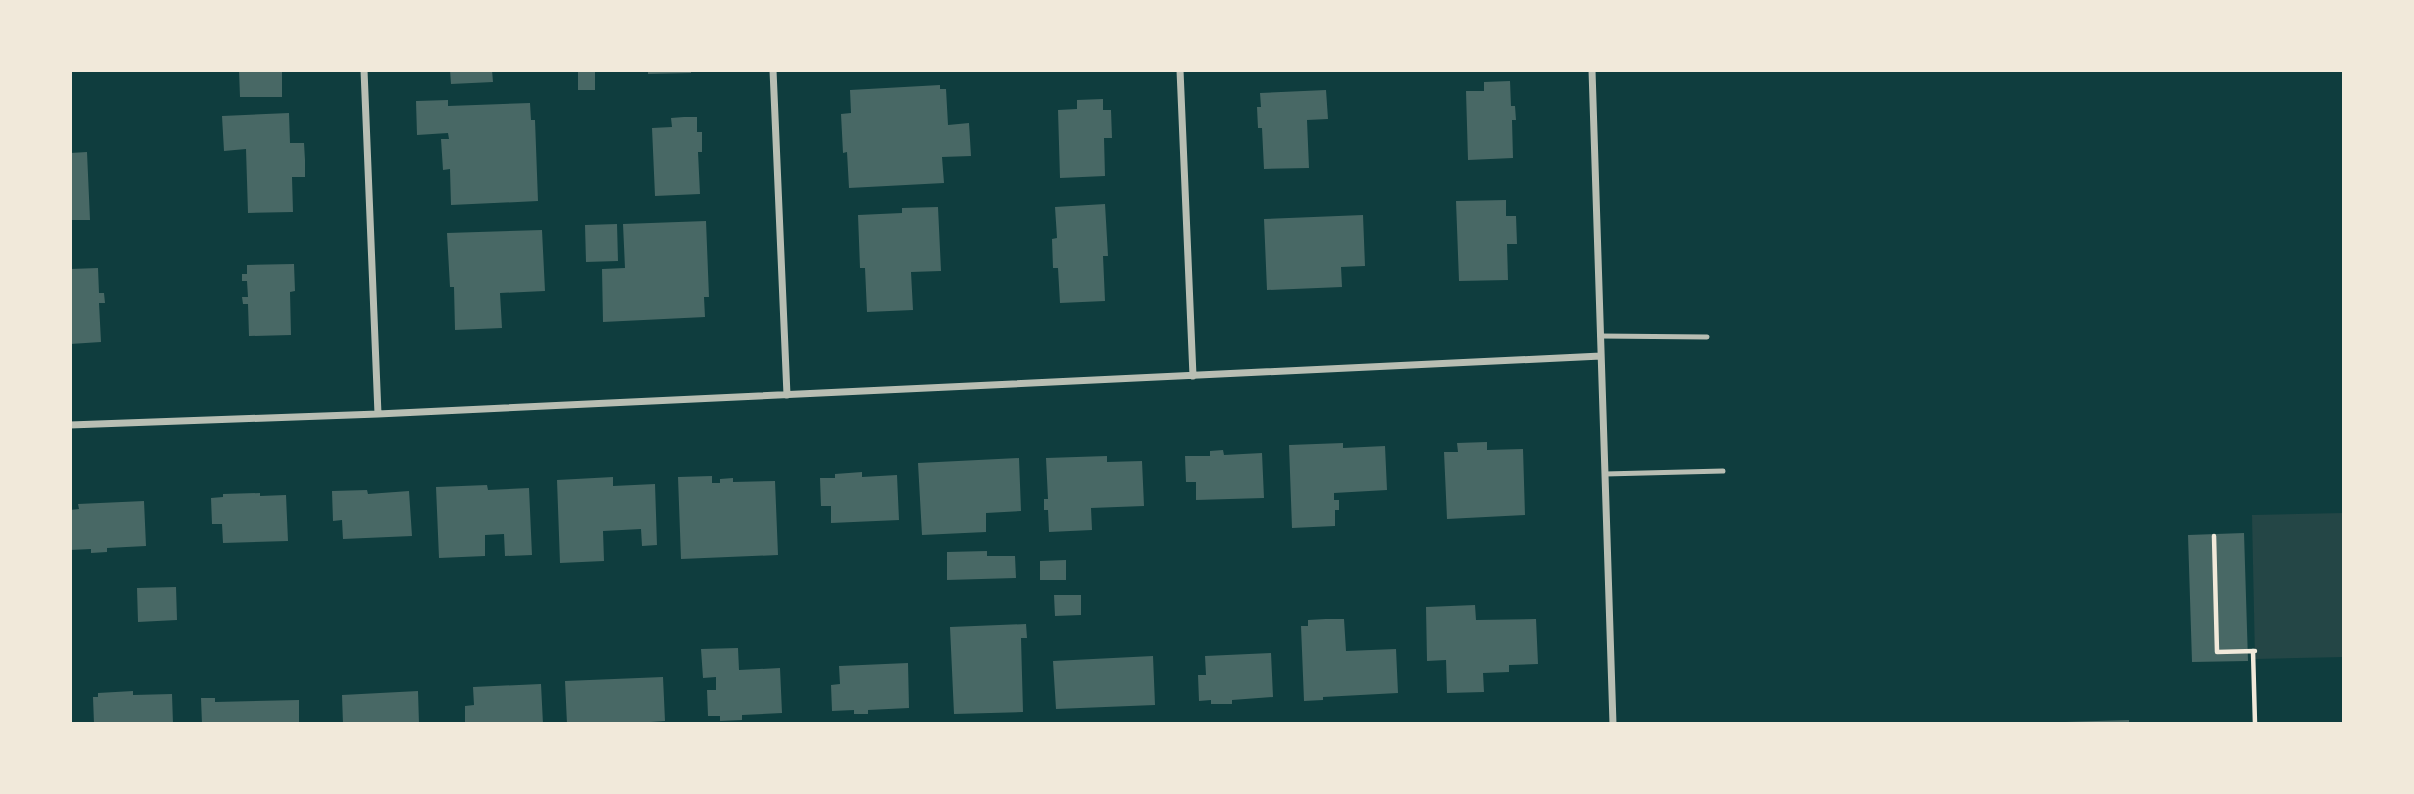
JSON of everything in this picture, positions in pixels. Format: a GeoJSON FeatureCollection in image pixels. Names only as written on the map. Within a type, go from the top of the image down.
{"type":"FeatureCollection","features":[{"type":"Feature","properties":{"kind":"street"},"geometry":{"type":"LineString","coordinates":[[364,70],[378,414]]}},
{"type":"Feature","properties":{"kind":"street"},"geometry":{"type":"LineString","coordinates":[[773,70],[787,395]]}},
{"type":"Feature","properties":{"kind":"street"},"geometry":{"type":"LineString","coordinates":[[1180,70],[1194,376]]}},
{"type":"Feature","properties":{"kind":"street"},"geometry":{"type":"LineString","coordinates":[[1592,70],[1613,724]]}},
{"type":"Feature","properties":{"kind":"street"},"geometry":{"type":"LineString","coordinates":[[70,425],[378,414],[1601,356]]}},
{"type":"Feature","properties":{"kind":"lane"},"geometry":{"type":"LineString","coordinates":[[1600,336],[1707,337]]}},
{"type":"Feature","properties":{"kind":"lane"},"geometry":{"type":"LineString","coordinates":[[1605,474],[1723,471]]}},
{"type":"Feature","properties":{"kind":"path"},"geometry":{"type":"LineString","coordinates":[[2214,536],[2217,652],[2254,650],[2255,724]]}},
{"type":"Feature","properties":{"kind":"shaded area"},"geometry":{"type":"Polygon","coordinates":[[[2344,513],[2344,657],[2255,659],[2252,515],[2344,513]]]}},
{"type":"Feature","properties":{"kind":"building"},"geometry":{"type":"Polygon","coordinates":[[[239,70],[282,70],[282,97],[240,97],[239,70]]]}},
{"type":"Feature","properties":{"kind":"building"},"geometry":{"type":"Polygon","coordinates":[[[450,70],[492,70],[493,82],[451,84],[450,70]]]}},
{"type":"Feature","properties":{"kind":"building"},"geometry":{"type":"Polygon","coordinates":[[[578,70],[595,70],[595,90],[578,90],[578,70]]]}},
{"type":"Feature","properties":{"kind":"building"},"geometry":{"type":"Polygon","coordinates":[[[648,70],[691,70],[691,73],[648,74],[648,70]]]}},
{"type":"Feature","properties":{"kind":"building"},"geometry":{"type":"Polygon","coordinates":[[[1510,81],[1511,106],[1515,106],[1516,120],[1512,120],[1513,158],[1468,160],[1466,91],[1484,91],[1484,82],[1510,81]]]}},
{"type":"Feature","properties":{"kind":"building"},"geometry":{"type":"Polygon","coordinates":[[[940,85],[940,89],[946,89],[948,125],[969,123],[971,156],[942,157],[944,183],[849,188],[847,152],[843,153],[841,114],[851,113],[850,90],[940,85]]]}},
{"type":"Feature","properties":{"kind":"building"},"geometry":{"type":"Polygon","coordinates":[[[1326,90],[1328,119],[1307,120],[1309,168],[1264,169],[1262,128],[1258,128],[1257,107],[1261,107],[1260,93],[1326,90]]]}},
{"type":"Feature","properties":{"kind":"building"},"geometry":{"type":"Polygon","coordinates":[[[1103,99],[1103,110],[1111,110],[1112,138],[1104,138],[1105,176],[1060,178],[1058,110],[1077,109],[1077,100],[1103,99]]]}},
{"type":"Feature","properties":{"kind":"building"},"geometry":{"type":"Polygon","coordinates":[[[448,100],[448,106],[530,103],[531,120],[535,120],[538,201],[451,205],[450,169],[443,170],[441,139],[449,139],[448,133],[417,135],[416,101],[448,100]]]}},
{"type":"Feature","properties":{"kind":"building"},"geometry":{"type":"Polygon","coordinates":[[[289,113],[290,143],[304,143],[305,160],[305,177],[292,177],[293,212],[248,213],[246,149],[224,151],[222,116],[289,113]]]}},
{"type":"Feature","properties":{"kind":"building"},"geometry":{"type":"Polygon","coordinates":[[[697,117],[697,132],[702,132],[702,152],[698,152],[700,194],[655,196],[652,128],[672,127],[671,118],[697,117]]]}},
{"type":"Feature","properties":{"kind":"building"},"geometry":{"type":"Polygon","coordinates":[[[87,152],[90,220],[70,220],[70,153],[87,152]]]}},
{"type":"Feature","properties":{"kind":"building"},"geometry":{"type":"Polygon","coordinates":[[[1506,200],[1506,216],[1516,216],[1517,244],[1507,244],[1508,280],[1459,281],[1456,201],[1506,200]]]}},
{"type":"Feature","properties":{"kind":"building"},"geometry":{"type":"Polygon","coordinates":[[[1105,204],[1108,256],[1103,256],[1105,301],[1060,303],[1058,268],[1053,268],[1052,239],[1057,238],[1055,207],[1105,204]]]}},
{"type":"Feature","properties":{"kind":"building"},"geometry":{"type":"Polygon","coordinates":[[[938,207],[941,271],[911,272],[913,310],[867,312],[865,268],[860,268],[858,215],[902,213],[902,208],[938,207]]]}},
{"type":"Feature","properties":{"kind":"building"},"geometry":{"type":"Polygon","coordinates":[[[1363,215],[1365,266],[1341,267],[1342,287],[1267,290],[1264,219],[1363,215]]]}},
{"type":"Feature","properties":{"kind":"building"},"geometry":{"type":"Polygon","coordinates":[[[706,221],[709,297],[704,297],[705,317],[603,322],[602,269],[625,268],[623,224],[706,221]]]}},
{"type":"Feature","properties":{"kind":"building"},"geometry":{"type":"Polygon","coordinates":[[[617,224],[618,261],[586,262],[585,225],[617,224]]]}},
{"type":"Feature","properties":{"kind":"building"},"geometry":{"type":"Polygon","coordinates":[[[542,230],[545,291],[500,293],[502,328],[455,330],[454,287],[450,287],[447,233],[542,230]]]}},
{"type":"Feature","properties":{"kind":"building"},"geometry":{"type":"Polygon","coordinates":[[[294,264],[295,291],[290,292],[291,335],[249,336],[248,304],[243,304],[242,297],[248,297],[247,281],[242,281],[242,274],[247,274],[247,265],[294,264]]]}},
{"type":"Feature","properties":{"kind":"building"},"geometry":{"type":"Polygon","coordinates":[[[98,268],[99,293],[104,293],[105,303],[99,303],[101,342],[70,344],[70,269],[98,268]]]}},
{"type":"Feature","properties":{"kind":"building"},"geometry":{"type":"Polygon","coordinates":[[[1487,442],[1487,450],[1523,449],[1525,515],[1447,519],[1444,452],[1458,452],[1457,443],[1487,442]]]}},
{"type":"Feature","properties":{"kind":"building"},"geometry":{"type":"Polygon","coordinates":[[[1343,443],[1343,448],[1385,446],[1387,490],[1334,493],[1334,500],[1339,500],[1339,510],[1335,510],[1335,526],[1292,528],[1289,445],[1343,443]]]}},
{"type":"Feature","properties":{"kind":"building"},"geometry":{"type":"Polygon","coordinates":[[[1223,450],[1224,455],[1262,453],[1264,498],[1196,500],[1196,482],[1186,482],[1185,456],[1210,456],[1210,451],[1223,450]]]}},
{"type":"Feature","properties":{"kind":"building"},"geometry":{"type":"Polygon","coordinates":[[[1107,456],[1107,462],[1142,461],[1144,506],[1091,508],[1092,530],[1049,532],[1048,510],[1044,510],[1044,499],[1048,499],[1046,458],[1107,456]]]}},
{"type":"Feature","properties":{"kind":"building"},"geometry":{"type":"Polygon","coordinates":[[[1019,458],[1021,511],[986,513],[986,532],[922,535],[918,463],[1019,458]]]}},
{"type":"Feature","properties":{"kind":"building"},"geometry":{"type":"Polygon","coordinates":[[[862,472],[862,477],[897,475],[899,520],[831,523],[831,506],[821,506],[820,478],[835,478],[835,474],[862,472]]]}},
{"type":"Feature","properties":{"kind":"building"},"geometry":{"type":"Polygon","coordinates":[[[712,476],[712,483],[733,478],[733,482],[775,481],[778,555],[681,559],[678,477],[712,476]]]}},
{"type":"Feature","properties":{"kind":"building"},"geometry":{"type":"Polygon","coordinates":[[[613,477],[613,486],[655,484],[657,545],[642,546],[641,529],[603,531],[604,561],[560,563],[557,480],[613,477]]]}},
{"type":"Feature","properties":{"kind":"building"},"geometry":{"type":"Polygon","coordinates":[[[487,485],[488,490],[529,488],[532,555],[505,556],[504,534],[485,535],[485,556],[439,558],[436,487],[487,485]]]}},
{"type":"Feature","properties":{"kind":"building"},"geometry":{"type":"Polygon","coordinates":[[[367,490],[368,494],[409,491],[412,536],[343,539],[342,520],[333,521],[332,491],[367,490]]]}},
{"type":"Feature","properties":{"kind":"building"},"geometry":{"type":"Polygon","coordinates":[[[260,493],[260,496],[286,495],[288,541],[223,543],[222,524],[212,524],[211,498],[223,497],[223,494],[260,493]]]}},
{"type":"Feature","properties":{"kind":"building"},"geometry":{"type":"Polygon","coordinates":[[[144,501],[146,546],[107,548],[107,552],[91,553],[91,549],[70,550],[70,510],[79,509],[78,504],[144,501]]]}},
{"type":"Feature","properties":{"kind":"building"},"geometry":{"type":"Polygon","coordinates":[[[2244,533],[2248,661],[2192,662],[2188,535],[2244,533]]]}},
{"type":"Feature","properties":{"kind":"building"},"geometry":{"type":"Polygon","coordinates":[[[987,551],[987,556],[1015,556],[1016,578],[947,580],[947,552],[987,551]]]}},
{"type":"Feature","properties":{"kind":"building"},"geometry":{"type":"Polygon","coordinates":[[[1066,560],[1066,580],[1040,580],[1040,561],[1066,560]]]}},
{"type":"Feature","properties":{"kind":"building"},"geometry":{"type":"Polygon","coordinates":[[[176,587],[177,620],[138,622],[137,588],[176,587]]]}},
{"type":"Feature","properties":{"kind":"building"},"geometry":{"type":"Polygon","coordinates":[[[1054,595],[1081,595],[1081,615],[1055,616],[1054,595]]]}},
{"type":"Feature","properties":{"kind":"building"},"geometry":{"type":"Polygon","coordinates":[[[1475,605],[1476,620],[1536,619],[1538,664],[1509,665],[1509,672],[1483,673],[1484,692],[1447,693],[1446,660],[1427,661],[1426,607],[1475,605]]]}},
{"type":"Feature","properties":{"kind":"building"},"geometry":{"type":"Polygon","coordinates":[[[1344,619],[1346,651],[1396,649],[1398,693],[1323,697],[1323,700],[1304,701],[1301,626],[1308,626],[1308,620],[1344,619]]]}},
{"type":"Feature","properties":{"kind":"building"},"geometry":{"type":"Polygon","coordinates":[[[1026,624],[1027,638],[1021,638],[1023,712],[954,714],[950,627],[1026,624]]]}},
{"type":"Feature","properties":{"kind":"building"},"geometry":{"type":"Polygon","coordinates":[[[738,648],[739,670],[780,668],[782,713],[742,715],[742,720],[720,721],[720,716],[708,716],[707,690],[716,690],[716,677],[703,678],[701,649],[738,648]]]}},
{"type":"Feature","properties":{"kind":"building"},"geometry":{"type":"Polygon","coordinates":[[[1271,653],[1273,697],[1232,700],[1232,704],[1199,701],[1198,675],[1206,675],[1205,656],[1271,653]]]}},
{"type":"Feature","properties":{"kind":"building"},"geometry":{"type":"Polygon","coordinates":[[[1153,656],[1155,705],[1056,709],[1053,661],[1153,656]]]}},
{"type":"Feature","properties":{"kind":"building"},"geometry":{"type":"Polygon","coordinates":[[[908,663],[909,708],[868,710],[868,714],[854,714],[854,710],[832,711],[831,685],[840,684],[839,666],[908,663]]]}},
{"type":"Feature","properties":{"kind":"building"},"geometry":{"type":"Polygon","coordinates":[[[663,677],[665,721],[567,724],[565,681],[663,677]]]}},
{"type":"Feature","properties":{"kind":"building"},"geometry":{"type":"Polygon","coordinates":[[[541,684],[543,724],[465,724],[465,706],[474,705],[473,687],[541,684]]]}},
{"type":"Feature","properties":{"kind":"building"},"geometry":{"type":"Polygon","coordinates":[[[133,691],[133,695],[172,694],[173,724],[94,724],[93,697],[98,697],[98,693],[133,691]]]}},
{"type":"Feature","properties":{"kind":"building"},"geometry":{"type":"Polygon","coordinates":[[[418,691],[419,724],[343,724],[342,695],[418,691]]]}},
{"type":"Feature","properties":{"kind":"building"},"geometry":{"type":"Polygon","coordinates":[[[201,698],[215,698],[215,702],[299,700],[299,724],[202,724],[201,698]]]}},
{"type":"Feature","properties":{"kind":"building"},"geometry":{"type":"Polygon","coordinates":[[[2129,720],[2129,724],[2065,724],[2065,722],[2129,720]]]}}]}
